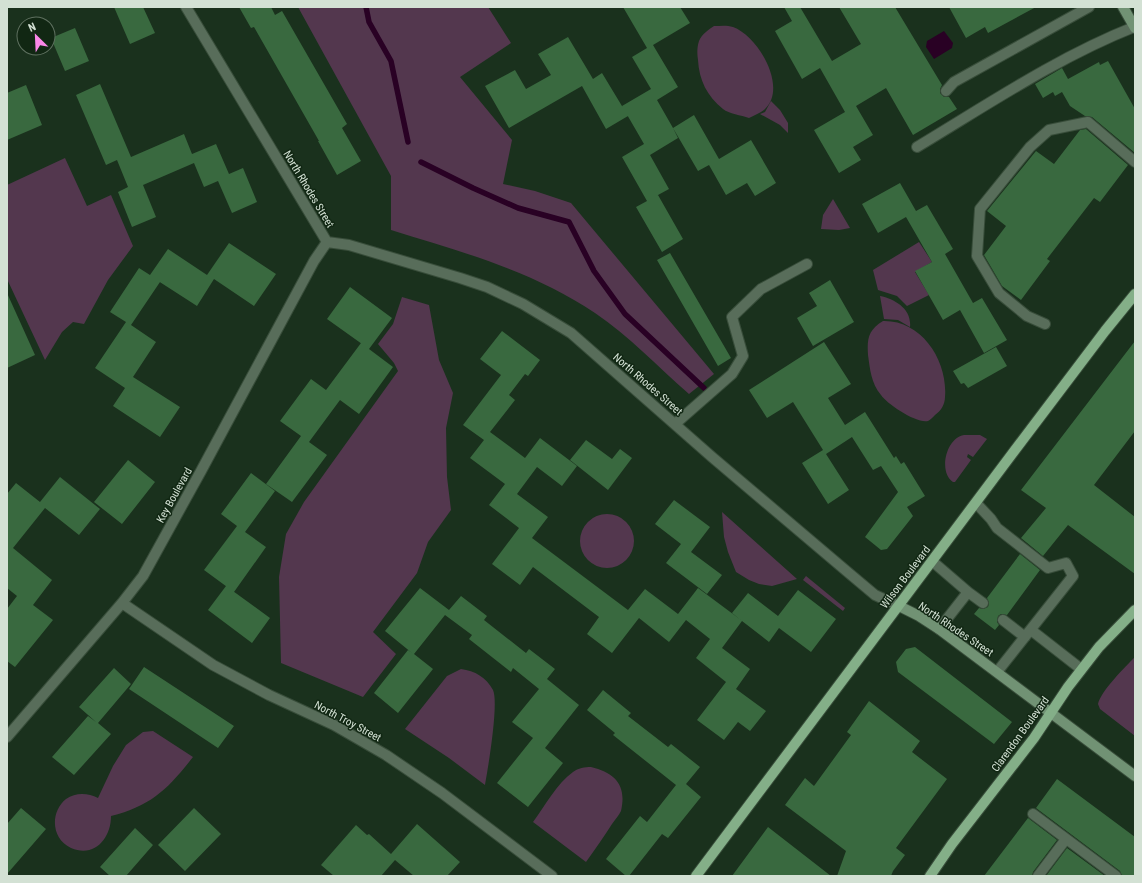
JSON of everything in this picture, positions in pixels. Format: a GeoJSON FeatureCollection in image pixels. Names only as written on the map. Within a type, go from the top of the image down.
{"type":"FeatureCollection","features":[{"type":"Feature","properties":{"kind":"main road","name":"Wilson Boulevard"},"geometry":{"type":"LineString","coordinates":[[696,876],[932,561],[1135,294]]}},
{"type":"Feature","properties":{"kind":"main road","name":"Clarendon Boulevard"},"geometry":{"type":"LineString","coordinates":[[930,876],[961,832],[1034,738],[1081,669],[1099,647],[1135,610]]}},
{"type":"Feature","properties":{"kind":"street","name":"North Rhodes Street"},"geometry":{"type":"LineString","coordinates":[[186,7],[327,242],[348,245],[467,280],[523,304],[571,333],[712,457],[875,595],[919,616],[939,629],[1135,776]]}},
{"type":"Feature","properties":{"kind":"street"},"geometry":{"type":"LineString","coordinates":[[946,91],[954,82],[1089,7]]}},
{"type":"Feature","properties":{"kind":"street"},"geometry":{"type":"LineString","coordinates":[[917,147],[1026,81],[1111,36],[1135,27],[1123,7]]}},
{"type":"Feature","properties":{"kind":"street"},"geometry":{"type":"LineString","coordinates":[[1045,324],[1027,316],[999,293],[977,256],[980,209],[1030,147],[1049,130],[1088,122],[1135,162]]}},
{"type":"Feature","properties":{"kind":"street","name":"Key Boulevard"},"geometry":{"type":"LineString","coordinates":[[7,736],[122,603],[143,576],[314,261],[327,242]]}},
{"type":"Feature","properties":{"kind":"street"},"geometry":{"type":"LineString","coordinates":[[675,424],[732,374],[743,356],[732,317],[761,289],[807,264]]}},
{"type":"Feature","properties":{"kind":"street"},"geometry":{"type":"LineString","coordinates":[[976,503],[997,528],[1048,568],[1066,563],[1073,576],[997,672]]}},
{"type":"Feature","properties":{"kind":"street"},"geometry":{"type":"LineString","coordinates":[[932,561],[983,603]]}},
{"type":"Feature","properties":{"kind":"street"},"geometry":{"type":"LineString","coordinates":[[939,629],[968,592]]}},
{"type":"Feature","properties":{"kind":"street","name":"North Troy Street"},"geometry":{"type":"LineString","coordinates":[[122,603],[213,665],[269,695],[334,725],[386,755],[442,793],[552,876]]}},
{"type":"Feature","properties":{"kind":"street"},"geometry":{"type":"LineString","coordinates":[[1003,620],[1028,634],[1081,669]]}},
{"type":"Feature","properties":{"kind":"street"},"geometry":{"type":"LineString","coordinates":[[1033,814],[1116,876]]}},
{"type":"Feature","properties":{"kind":"street"},"geometry":{"type":"LineString","coordinates":[[1038,876],[1066,839]]}},
{"type":"Feature","properties":{"kind":"shaded area"},"geometry":{"type":"Polygon","coordinates":[[[298,7],[488,7],[511,43],[460,77],[512,140],[503,184],[535,191],[571,203],[714,374],[689,394],[608,322],[571,298],[547,285],[496,264],[391,230],[391,176],[298,7]]]}},
{"type":"Feature","properties":{"kind":"shaded area"},"geometry":{"type":"Polygon","coordinates":[[[714,26],[731,26],[742,32],[760,51],[772,76],[773,88],[771,100],[765,109],[749,118],[723,109],[712,99],[702,81],[697,50],[698,43],[703,34],[714,26]]]}},
{"type":"Feature","properties":{"kind":"shaded area"},"geometry":{"type":"Polygon","coordinates":[[[944,31],[953,43],[952,48],[934,59],[926,47],[927,41],[944,31]]]}},
{"type":"Feature","properties":{"kind":"shaded area"},"geometry":{"type":"Polygon","coordinates":[[[771,101],[780,110],[788,123],[788,133],[780,125],[760,114],[765,112],[771,101]]]}},
{"type":"Feature","properties":{"kind":"shaded area"},"geometry":{"type":"Polygon","coordinates":[[[65,158],[87,206],[111,195],[133,246],[108,280],[84,324],[73,322],[62,332],[45,360],[7,279],[7,185],[65,158]]]}},
{"type":"Feature","properties":{"kind":"shaded area"},"geometry":{"type":"Polygon","coordinates":[[[833,199],[850,228],[839,230],[821,229],[823,215],[833,199]]]}},
{"type":"Feature","properties":{"kind":"shaded area"},"geometry":{"type":"Polygon","coordinates":[[[919,242],[932,262],[915,272],[929,295],[907,306],[897,296],[878,290],[873,270],[919,242]]]}},
{"type":"Feature","properties":{"kind":"shaded area"},"geometry":{"type":"Polygon","coordinates":[[[880,296],[897,302],[905,310],[910,321],[910,327],[898,320],[884,319],[880,296]]]}},
{"type":"Feature","properties":{"kind":"shaded area"},"geometry":{"type":"Polygon","coordinates":[[[402,297],[429,305],[439,360],[453,393],[446,428],[447,477],[451,510],[428,542],[417,573],[373,632],[396,654],[363,697],[281,663],[279,577],[286,534],[304,502],[398,371],[394,363],[378,344],[393,324],[402,297]]]}},
{"type":"Feature","properties":{"kind":"shaded area"},"geometry":{"type":"Polygon","coordinates":[[[883,321],[910,327],[921,335],[930,345],[937,357],[945,383],[945,400],[941,409],[928,421],[917,419],[896,408],[884,399],[875,386],[869,365],[868,340],[871,331],[883,321]]]}},
{"type":"Feature","properties":{"kind":"shaded area"},"geometry":{"type":"Polygon","coordinates":[[[964,435],[980,435],[987,439],[973,457],[968,454],[967,457],[971,460],[955,482],[953,482],[948,477],[946,471],[946,456],[953,442],[958,437],[964,435]]]}},
{"type":"Feature","properties":{"kind":"shaded area"},"geometry":{"type":"Polygon","coordinates":[[[722,512],[797,579],[772,586],[759,584],[736,572],[724,537],[722,512]]]}},
{"type":"Feature","properties":{"kind":"shaded area"},"geometry":{"type":"Polygon","coordinates":[[[602,514],[612,514],[622,518],[630,526],[634,536],[634,546],[630,556],[622,564],[612,568],[602,568],[592,564],[584,556],[580,546],[580,536],[584,526],[592,518],[602,514]]]}},
{"type":"Feature","properties":{"kind":"shaded area"},"geometry":{"type":"Polygon","coordinates":[[[806,576],[845,608],[843,611],[803,580],[806,576]]]}},
{"type":"Feature","properties":{"kind":"shaded area"},"geometry":{"type":"Polygon","coordinates":[[[1135,657],[1135,736],[1100,709],[1098,704],[1108,686],[1135,657]]]}},
{"type":"Feature","properties":{"kind":"shaded area"},"geometry":{"type":"Polygon","coordinates":[[[461,669],[480,675],[490,685],[495,697],[494,721],[485,785],[449,758],[405,729],[447,676],[461,669]]]}},
{"type":"Feature","properties":{"kind":"shaded area"},"geometry":{"type":"Polygon","coordinates":[[[153,731],[193,757],[167,787],[158,795],[137,807],[111,816],[108,832],[100,844],[94,848],[80,850],[71,848],[64,844],[56,832],[55,825],[57,811],[61,804],[66,799],[78,794],[86,794],[98,798],[113,766],[126,745],[143,732],[153,731]]]}},
{"type":"Feature","properties":{"kind":"shaded area"},"geometry":{"type":"Polygon","coordinates":[[[591,767],[613,777],[620,787],[622,802],[620,813],[586,862],[533,822],[556,788],[567,777],[577,770],[591,767]]]}},
{"type":"Feature","properties":{"kind":"building"},"geometry":{"type":"Polygon","coordinates":[[[114,7],[143,7],[155,33],[130,44],[114,7]]]}},
{"type":"Feature","properties":{"kind":"building"},"geometry":{"type":"Polygon","coordinates":[[[239,7],[271,7],[275,15],[282,11],[347,124],[342,128],[361,161],[337,175],[254,27],[251,28],[239,7]]]}},
{"type":"Feature","properties":{"kind":"building"},"geometry":{"type":"Polygon","coordinates":[[[623,7],[680,7],[690,23],[653,45],[678,87],[657,100],[678,138],[650,155],[669,189],[647,201],[622,157],[644,144],[622,106],[651,89],[632,57],[647,48],[623,7]]]}},
{"type":"Feature","properties":{"kind":"building"},"geometry":{"type":"Polygon","coordinates":[[[784,7],[800,7],[832,61],[861,44],[839,7],[895,7],[942,85],[940,93],[944,97],[949,97],[957,109],[913,135],[886,88],[856,106],[873,135],[853,147],[861,160],[839,173],[814,130],[845,112],[820,68],[802,79],[775,31],[792,21],[784,7]]]}},
{"type":"Feature","properties":{"kind":"building"},"geometry":{"type":"Polygon","coordinates":[[[949,7],[1036,7],[988,33],[985,27],[966,38],[949,7]]]}},
{"type":"Feature","properties":{"kind":"building"},"geometry":{"type":"Polygon","coordinates":[[[75,28],[89,61],[65,71],[56,50],[56,36],[75,28]]]}},
{"type":"Feature","properties":{"kind":"building"},"geometry":{"type":"Polygon","coordinates":[[[568,37],[593,79],[602,73],[628,116],[606,129],[582,86],[509,128],[485,86],[515,70],[526,89],[551,75],[538,54],[568,37]]]}},
{"type":"Feature","properties":{"kind":"building"},"geometry":{"type":"Polygon","coordinates":[[[1108,61],[1135,109],[1135,153],[1092,117],[1085,116],[1070,106],[1062,92],[1055,96],[1053,92],[1043,98],[1035,84],[1062,68],[1068,79],[1099,62],[1100,65],[1108,61]]]}},
{"type":"Feature","properties":{"kind":"building"},"geometry":{"type":"Polygon","coordinates":[[[100,84],[131,157],[184,134],[192,154],[216,144],[229,174],[243,168],[257,202],[232,213],[218,181],[204,187],[194,163],[143,185],[156,217],[132,227],[118,192],[128,187],[117,160],[106,165],[76,95],[100,84]]]}},
{"type":"Feature","properties":{"kind":"building"},"geometry":{"type":"Polygon","coordinates":[[[26,85],[42,125],[7,140],[7,93],[26,85]]]}},
{"type":"Feature","properties":{"kind":"building"},"geometry":{"type":"Polygon","coordinates":[[[694,115],[719,159],[751,140],[776,183],[755,196],[747,183],[726,195],[709,165],[698,171],[673,128],[694,115]]]}},
{"type":"Feature","properties":{"kind":"building"},"geometry":{"type":"Polygon","coordinates":[[[1086,129],[1128,165],[1100,202],[1094,198],[1047,259],[1050,261],[1021,300],[1002,286],[984,255],[1006,226],[987,211],[1036,151],[1054,164],[1080,130],[1086,129]]]}},
{"type":"Feature","properties":{"kind":"building"},"geometry":{"type":"Polygon","coordinates":[[[900,183],[916,211],[927,205],[953,249],[945,254],[973,303],[982,298],[1007,340],[984,353],[960,310],[943,320],[915,271],[932,262],[906,217],[878,233],[862,204],[900,183]]]}},
{"type":"Feature","properties":{"kind":"building"},"geometry":{"type":"Polygon","coordinates":[[[658,195],[683,239],[662,252],[636,207],[658,195]]]}},
{"type":"Feature","properties":{"kind":"building"},"geometry":{"type":"Polygon","coordinates":[[[229,243],[276,274],[254,306],[214,279],[197,306],[160,282],[131,325],[156,342],[133,377],[180,407],[160,437],[113,406],[125,388],[95,368],[126,322],[110,312],[139,268],[150,275],[168,249],[207,275],[229,243]]]}},
{"type":"Feature","properties":{"kind":"building"},"geometry":{"type":"Polygon","coordinates":[[[670,253],[731,358],[718,366],[657,260],[670,253]]]}},
{"type":"Feature","properties":{"kind":"building"},"geometry":{"type":"Polygon","coordinates":[[[830,280],[854,322],[813,346],[797,318],[817,306],[809,293],[830,280]]]}},
{"type":"Feature","properties":{"kind":"building"},"geometry":{"type":"Polygon","coordinates":[[[350,287],[392,318],[369,349],[327,319],[350,287]]]}},
{"type":"Feature","properties":{"kind":"building"},"geometry":{"type":"Polygon","coordinates":[[[7,293],[35,355],[7,368],[7,293]]]}},
{"type":"Feature","properties":{"kind":"building"},"geometry":{"type":"Polygon","coordinates":[[[502,331],[540,360],[528,376],[525,374],[509,395],[515,400],[490,432],[525,458],[540,438],[577,466],[562,486],[537,467],[517,494],[548,517],[532,538],[628,610],[645,589],[678,614],[698,588],[741,620],[732,613],[748,593],[778,616],[798,590],[836,619],[811,652],[779,628],[769,642],[742,621],[722,648],[750,669],[736,689],[766,711],[750,731],[738,722],[724,740],[697,720],[726,682],[696,658],[710,639],[686,620],[669,642],[639,618],[612,653],[587,634],[599,617],[533,567],[520,585],[492,564],[519,528],[489,505],[505,484],[470,458],[484,440],[463,425],[501,375],[480,359],[502,331]]]}},
{"type":"Feature","properties":{"kind":"building"},"geometry":{"type":"Polygon","coordinates":[[[1135,341],[1135,431],[1094,485],[1135,517],[1135,574],[1068,525],[1043,556],[1021,538],[1046,508],[1021,490],[1135,341]]]}},
{"type":"Feature","properties":{"kind":"building"},"geometry":{"type":"Polygon","coordinates":[[[824,342],[851,384],[828,398],[845,425],[865,412],[894,458],[896,456],[901,464],[904,462],[925,496],[907,507],[913,516],[887,549],[881,550],[865,537],[898,492],[881,466],[873,470],[852,437],[826,454],[849,490],[828,504],[802,463],[823,450],[793,402],[767,418],[749,390],[824,342]]]}},
{"type":"Feature","properties":{"kind":"building"},"geometry":{"type":"Polygon","coordinates":[[[361,343],[393,367],[359,414],[340,400],[309,442],[327,455],[292,502],[266,484],[301,436],[280,421],[311,379],[326,390],[361,343]]]}},
{"type":"Feature","properties":{"kind":"building"},"geometry":{"type":"Polygon","coordinates":[[[996,347],[1007,366],[968,388],[964,383],[961,384],[953,371],[996,347]]]}},
{"type":"Feature","properties":{"kind":"building"},"geometry":{"type":"Polygon","coordinates":[[[586,440],[612,459],[620,449],[632,458],[608,490],[570,460],[586,440]]]}},
{"type":"Feature","properties":{"kind":"building"},"geometry":{"type":"Polygon","coordinates":[[[128,460],[155,482],[122,524],[94,502],[128,460]]]}},
{"type":"Feature","properties":{"kind":"building"},"geometry":{"type":"Polygon","coordinates":[[[251,473],[275,491],[245,532],[266,547],[234,592],[204,570],[237,526],[221,514],[251,473]]]}},
{"type":"Feature","properties":{"kind":"building"},"geometry":{"type":"Polygon","coordinates":[[[60,477],[100,509],[79,535],[45,508],[13,548],[52,580],[33,605],[53,620],[15,667],[7,661],[7,609],[17,596],[7,588],[7,494],[16,483],[40,502],[60,477]]]}},
{"type":"Feature","properties":{"kind":"building"},"geometry":{"type":"Polygon","coordinates":[[[674,500],[710,527],[691,552],[722,575],[707,594],[666,563],[681,544],[655,524],[674,500]]]}},
{"type":"Feature","properties":{"kind":"building"},"geometry":{"type":"Polygon","coordinates":[[[1020,554],[1040,570],[1007,615],[1001,614],[998,616],[997,622],[999,625],[995,630],[974,614],[979,608],[983,609],[988,607],[989,603],[987,598],[1020,554]]]}},
{"type":"Feature","properties":{"kind":"building"},"geometry":{"type":"Polygon","coordinates":[[[226,586],[270,618],[252,643],[208,610],[226,586]]]}},
{"type":"Feature","properties":{"kind":"building"},"geometry":{"type":"Polygon","coordinates":[[[420,588],[449,610],[461,596],[487,616],[484,620],[526,653],[529,649],[555,669],[547,679],[579,705],[545,748],[563,763],[528,807],[497,783],[533,738],[512,722],[539,689],[513,668],[511,672],[469,639],[472,635],[445,615],[414,654],[433,669],[398,713],[374,693],[408,650],[412,653],[385,631],[420,588]]]}},
{"type":"Feature","properties":{"kind":"building"},"geometry":{"type":"Polygon","coordinates":[[[915,647],[1012,722],[994,744],[898,672],[896,662],[906,649],[915,647]]]}},
{"type":"Feature","properties":{"kind":"building"},"geometry":{"type":"Polygon","coordinates":[[[144,667],[234,726],[218,748],[129,689],[144,667]]]}},
{"type":"Feature","properties":{"kind":"building"},"geometry":{"type":"Polygon","coordinates":[[[114,668],[131,684],[98,723],[111,734],[74,775],[52,757],[88,716],[96,722],[79,707],[114,668]]]}},
{"type":"Feature","properties":{"kind":"building"},"geometry":{"type":"Polygon","coordinates":[[[603,690],[631,713],[628,716],[668,747],[671,744],[700,767],[686,784],[701,797],[668,838],[662,834],[629,876],[626,876],[606,859],[640,816],[647,822],[676,785],[613,735],[615,733],[587,710],[603,690]]]}},
{"type":"Feature","properties":{"kind":"building"},"geometry":{"type":"Polygon","coordinates":[[[869,701],[920,741],[912,752],[947,779],[896,848],[905,855],[891,876],[837,876],[846,851],[785,805],[805,778],[814,786],[851,735],[847,732],[869,701]]]}},
{"type":"Feature","properties":{"kind":"building"},"geometry":{"type":"Polygon","coordinates":[[[1057,779],[1135,837],[1135,876],[1122,876],[1120,871],[1036,808],[1057,779]]]}},
{"type":"Feature","properties":{"kind":"building"},"geometry":{"type":"Polygon","coordinates":[[[21,808],[46,829],[7,874],[7,824],[21,808]]]}},
{"type":"Feature","properties":{"kind":"building"},"geometry":{"type":"Polygon","coordinates":[[[194,808],[221,834],[185,871],[158,845],[194,808]]]}},
{"type":"Feature","properties":{"kind":"building"},"geometry":{"type":"Polygon","coordinates":[[[1028,818],[1057,840],[1033,872],[1032,876],[984,876],[1028,818]]]}},
{"type":"Feature","properties":{"kind":"building"},"geometry":{"type":"Polygon","coordinates":[[[417,824],[460,862],[447,876],[414,876],[395,860],[381,876],[334,876],[321,865],[356,825],[367,835],[369,834],[391,854],[417,824]]]}},
{"type":"Feature","properties":{"kind":"building"},"geometry":{"type":"Polygon","coordinates":[[[768,827],[831,876],[732,876],[768,827]]]}},
{"type":"Feature","properties":{"kind":"building"},"geometry":{"type":"Polygon","coordinates":[[[135,828],[153,845],[126,876],[110,876],[100,867],[135,828]]]}},
{"type":"Feature","properties":{"kind":"building"},"geometry":{"type":"Polygon","coordinates":[[[1067,848],[1105,876],[1046,876],[1067,848]]]}},
{"type":"Feature","properties":{"kind":"waterway"},"geometry":{"type":"LineString","coordinates":[[366,7],[369,22],[391,61],[408,142]]}},
{"type":"Feature","properties":{"kind":"waterway"},"geometry":{"type":"LineString","coordinates":[[421,162],[473,188],[518,208],[569,222],[594,271],[625,314],[704,388]]}}]}
